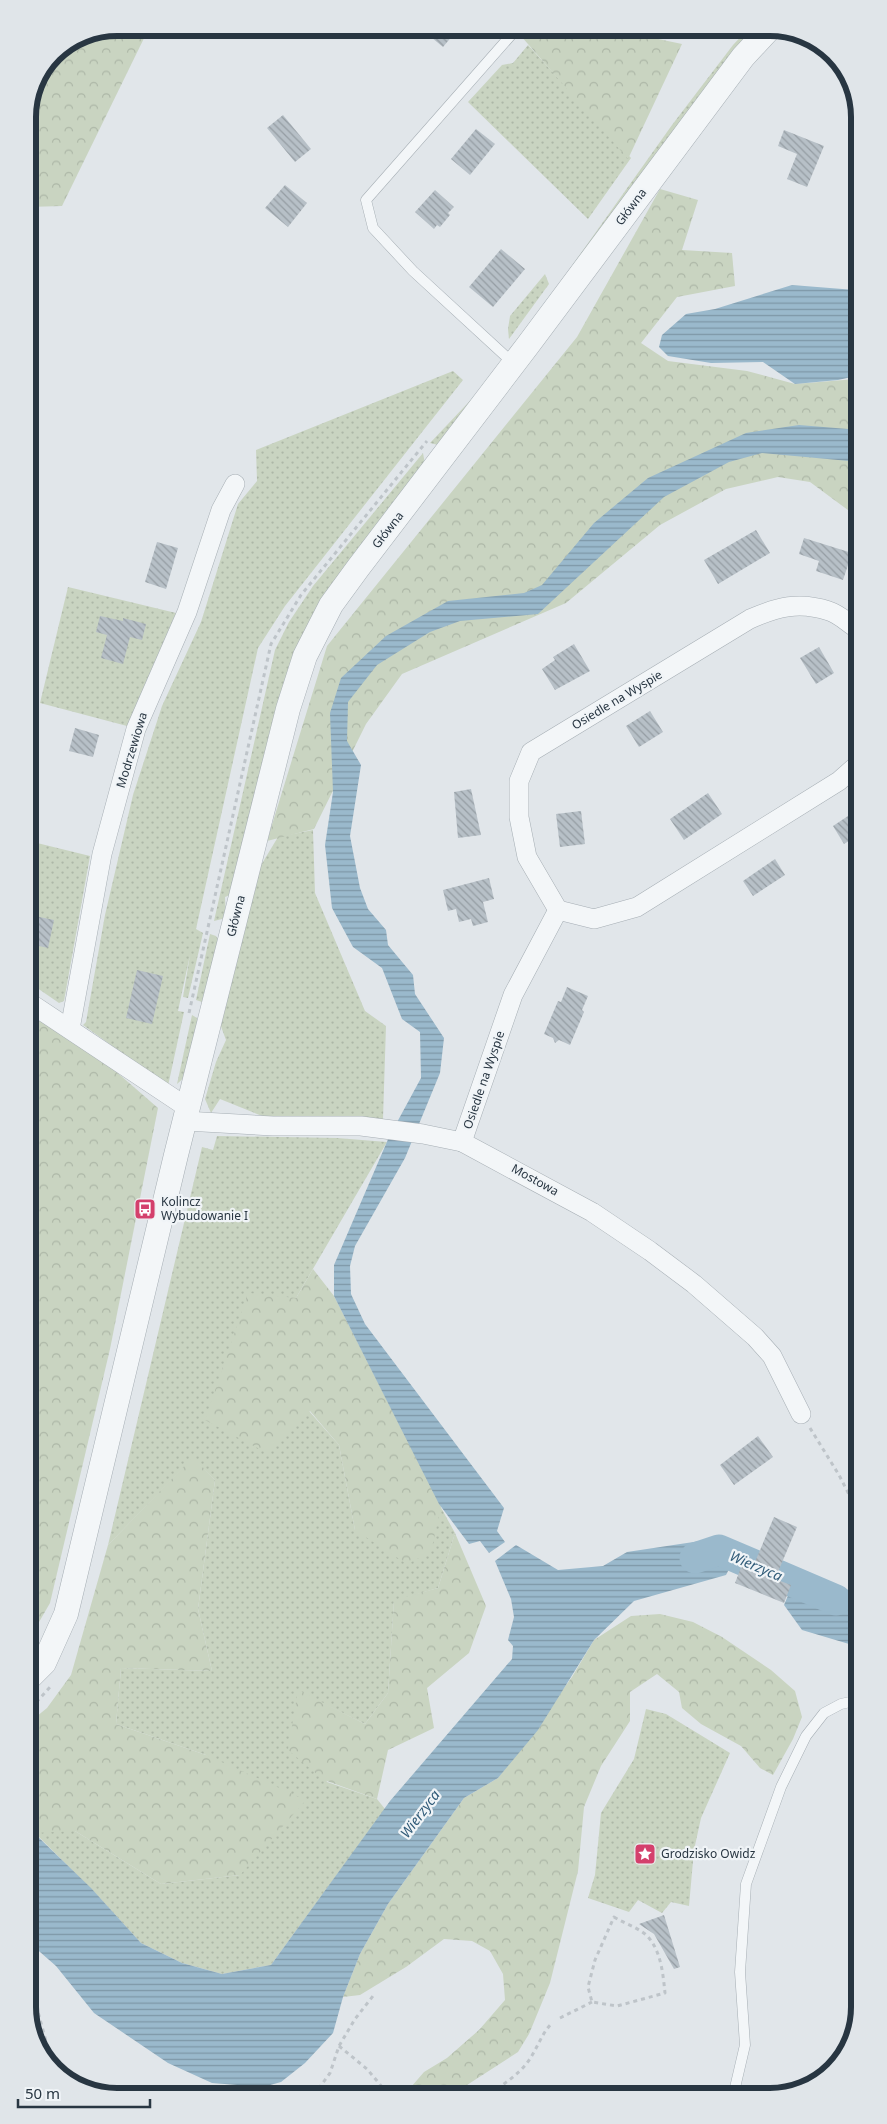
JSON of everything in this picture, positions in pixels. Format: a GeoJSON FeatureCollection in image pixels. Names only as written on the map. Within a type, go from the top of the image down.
{"type":"FeatureCollection","features":[{"type":"Feature","properties":{"kind":"street","name":"Główna"},"geometry":{"type":"LineString","coordinates":[[42,1680],[44,1663],[66,1614],[187,1114],[288,709],[305,656],[337,597],[743,57],[763,36]]}},
{"type":"Feature","properties":{"kind":"street","name":"Modrzewiowa"},"geometry":{"type":"LineString","coordinates":[[70,1029],[102,854],[136,729],[187,612],[221,510],[235,484]]}},
{"type":"Feature","properties":{"kind":"street","name":"Osiedle na Wyspie"},"geometry":{"type":"LineString","coordinates":[[462,1142],[513,995],[558,910],[527,857],[519,817],[519,781],[531,752],[750,619],[777,608],[803,606],[830,612],[851,625]]}},
{"type":"Feature","properties":{"kind":"street"},"geometry":{"type":"LineString","coordinates":[[558,910],[594,919],[637,907],[839,781],[851,770]]}},
{"type":"Feature","properties":{"kind":"street"},"geometry":{"type":"LineString","coordinates":[[36,1007],[70,1029],[187,1114]]}},
{"type":"Feature","properties":{"kind":"street","name":"Mostowa"},"geometry":{"type":"LineString","coordinates":[[187,1114],[272,1126],[361,1126],[423,1134],[462,1142],[592,1212],[650,1251],[694,1284],[755,1337],[772,1356],[801,1414]]}},
{"type":"Feature","properties":{"kind":"lane"},"geometry":{"type":"LineString","coordinates":[[510,36],[366,200],[373,228],[413,271],[514,364]]}},
{"type":"Feature","properties":{"kind":"lane"},"geometry":{"type":"LineString","coordinates":[[735,2088],[744,2045],[740,1972],[746,1884],[781,1787],[806,1736],[824,1714],[841,1704],[851,1702]]}},
{"type":"Feature","properties":{"kind":"path"},"geometry":{"type":"LineString","coordinates":[[188,1016],[271,644],[302,595],[433,434]]}},
{"type":"Feature","properties":{"kind":"path"},"geometry":{"type":"LineString","coordinates":[[801,1414],[840,1475],[851,1498]]}},
{"type":"Feature","properties":{"kind":"path"},"geometry":{"type":"LineString","coordinates":[[36,1695],[42,1680]]}},
{"type":"Feature","properties":{"kind":"path"},"geometry":{"type":"LineString","coordinates":[[560,2018],[592,2002],[617,2006],[665,1993],[663,1972],[656,1948],[646,1935],[614,1917],[594,1960],[588,1988],[592,2002]]}},
{"type":"Feature","properties":{"kind":"path"},"geometry":{"type":"LineString","coordinates":[[319,2088],[330,2073],[339,2046],[355,2019],[373,1996]]}},
{"type":"Feature","properties":{"kind":"path"},"geometry":{"type":"LineString","coordinates":[[36,2004],[48,2048]]}},
{"type":"Feature","properties":{"kind":"path"},"geometry":{"type":"LineString","coordinates":[[498,2088],[526,2065],[545,2031],[552,2023]]}},
{"type":"Feature","properties":{"kind":"path"},"geometry":{"type":"LineString","coordinates":[[339,2046],[367,2069],[383,2088]]}},
{"type":"Feature","properties":{"kind":"green space"},"geometry":{"type":"Polygon","coordinates":[[[118,36],[145,36],[62,206],[36,207],[36,112],[42,87],[50,72],[60,60],[72,50],[87,42],[118,36]]]}},
{"type":"Feature","properties":{"kind":"green space"},"geometry":{"type":"Polygon","coordinates":[[[521,36],[644,36],[682,44],[628,159],[521,36]]]}},
{"type":"Feature","properties":{"kind":"green space"},"geometry":{"type":"Polygon","coordinates":[[[741,36],[752,36],[544,305],[672,125],[741,36]]]}},
{"type":"Feature","properties":{"kind":"green space"},"geometry":{"type":"Polygon","coordinates":[[[528,45],[631,158],[588,219],[468,102],[502,65],[513,63],[528,45]]]}},
{"type":"Feature","properties":{"kind":"green space"},"geometry":{"type":"Polygon","coordinates":[[[660,189],[698,200],[682,250],[732,253],[735,286],[677,297],[641,343],[668,361],[747,371],[795,384],[851,379],[851,512],[810,482],[778,477],[726,489],[660,525],[566,603],[402,674],[366,724],[314,829],[267,841],[327,646],[577,337],[660,189]]]}},
{"type":"Feature","properties":{"kind":"green space"},"geometry":{"type":"Polygon","coordinates":[[[545,274],[549,284],[509,339],[510,316],[545,274]]]}},
{"type":"Feature","properties":{"kind":"green space"},"geometry":{"type":"Polygon","coordinates":[[[453,371],[463,380],[285,606],[258,648],[196,929],[203,933],[188,998],[183,997],[190,955],[178,1011],[184,1012],[168,1086],[83,1025],[86,1022],[105,915],[133,795],[162,706],[201,622],[238,504],[257,481],[256,450],[453,371]]]}},
{"type":"Feature","properties":{"kind":"green space"},"geometry":{"type":"Polygon","coordinates":[[[483,387],[438,445],[430,443],[483,387]]]}},
{"type":"Feature","properties":{"kind":"green space"},"geometry":{"type":"Polygon","coordinates":[[[423,453],[425,464],[326,594],[232,894],[225,897],[226,918],[214,921],[275,650],[289,622],[313,586],[423,453]]]}},
{"type":"Feature","properties":{"kind":"green space"},"geometry":{"type":"Polygon","coordinates":[[[68,587],[176,613],[127,726],[40,703],[68,587]]]}},
{"type":"Feature","properties":{"kind":"green space"},"geometry":{"type":"Polygon","coordinates":[[[313,830],[315,893],[365,1011],[386,1026],[383,1119],[328,1120],[262,1116],[220,1099],[211,1113],[205,1099],[216,1062],[226,1040],[219,1021],[252,880],[278,837],[313,830]]]}},
{"type":"Feature","properties":{"kind":"green space"},"geometry":{"type":"Polygon","coordinates":[[[36,843],[90,856],[64,1001],[59,1003],[36,987],[36,843]]]}},
{"type":"Feature","properties":{"kind":"green space"},"geometry":{"type":"Polygon","coordinates":[[[210,934],[216,936],[219,941],[205,998],[202,1002],[196,1000],[210,934]]]}},
{"type":"Feature","properties":{"kind":"green space"},"geometry":{"type":"Polygon","coordinates":[[[36,1007],[60,1023],[158,1108],[110,1349],[50,1603],[36,1627],[36,1007]]]}},
{"type":"Feature","properties":{"kind":"green space"},"geometry":{"type":"Polygon","coordinates":[[[192,1015],[197,1018],[198,1023],[186,1076],[177,1084],[192,1015]]]}},
{"type":"Feature","properties":{"kind":"green space"},"geometry":{"type":"Polygon","coordinates":[[[217,1136],[337,1138],[387,1142],[296,1298],[309,1411],[339,1445],[355,1530],[439,1504],[455,1533],[438,1588],[394,1601],[388,1693],[365,1724],[298,1691],[327,1782],[377,1799],[385,1809],[271,1965],[222,1974],[182,1963],[141,1943],[98,1896],[36,1834],[36,1831],[75,1831],[161,1884],[240,1875],[206,1755],[116,1724],[121,1668],[212,1671],[198,1609],[215,1480],[193,1458],[108,1545],[202,1147],[213,1150],[217,1136]]]}},
{"type":"Feature","properties":{"kind":"green space"},"geometry":{"type":"Polygon","coordinates":[[[313,1269],[334,1296],[441,1506],[431,1552],[407,1564],[355,1530],[339,1445],[310,1411],[267,1453],[205,1420],[248,1293],[296,1298],[313,1269]]]}},
{"type":"Feature","properties":{"kind":"green space"},"geometry":{"type":"Polygon","coordinates":[[[193,1457],[215,1480],[198,1609],[212,1671],[121,1668],[116,1724],[206,1755],[306,1800],[240,1875],[161,1884],[75,1831],[36,1833],[36,1717],[47,1708],[71,1675],[108,1545],[193,1457]]]}},
{"type":"Feature","properties":{"kind":"green space"},"geometry":{"type":"Polygon","coordinates":[[[455,1533],[486,1606],[469,1653],[427,1688],[434,1728],[388,1750],[377,1799],[324,1780],[288,1750],[298,1690],[365,1724],[388,1693],[394,1600],[438,1588],[455,1533]]]}},
{"type":"Feature","properties":{"kind":"green space"},"geometry":{"type":"Polygon","coordinates":[[[660,1614],[693,1622],[722,1637],[771,1670],[795,1691],[802,1717],[793,1739],[773,1775],[760,1768],[741,1746],[701,1724],[682,1708],[679,1692],[657,1674],[630,1692],[630,1721],[601,1766],[584,1807],[578,1871],[550,1983],[529,2034],[518,2052],[461,2088],[410,2088],[424,2072],[447,2058],[479,2030],[505,2000],[503,1974],[490,1951],[472,1941],[444,1939],[406,1967],[360,1995],[343,1997],[360,1954],[388,1904],[464,1798],[498,1778],[572,1677],[594,1640],[631,1616],[660,1614]]]}},
{"type":"Feature","properties":{"kind":"green space"},"geometry":{"type":"Polygon","coordinates":[[[646,1709],[666,1714],[730,1753],[701,1818],[694,1850],[689,1906],[671,1902],[662,1913],[638,1900],[629,1912],[588,1898],[595,1875],[601,1813],[634,1759],[646,1709]]]}},
{"type":"Feature","properties":{"kind":"water"},"geometry":{"type":"Polygon","coordinates":[[[792,285],[851,290],[851,377],[795,384],[763,362],[711,363],[668,356],[659,347],[662,335],[686,314],[715,309],[792,285]]]}},
{"type":"Feature","properties":{"kind":"water"},"geometry":{"type":"Polygon","coordinates":[[[799,425],[848,429],[851,431],[851,462],[762,453],[729,462],[664,497],[538,614],[460,621],[430,632],[377,665],[348,702],[347,741],[361,765],[350,836],[360,888],[368,909],[386,930],[388,945],[413,975],[415,994],[444,1038],[440,1073],[405,1158],[355,1246],[350,1266],[351,1294],[365,1324],[504,1508],[497,1531],[505,1542],[489,1553],[480,1541],[469,1544],[439,1504],[334,1296],[334,1265],[389,1137],[421,1078],[420,1032],[402,1019],[382,968],[353,947],[332,908],[325,845],[333,792],[330,713],[341,678],[386,636],[448,601],[524,593],[542,585],[594,523],[648,478],[746,433],[799,425]]]}},
{"type":"Feature","properties":{"kind":"water"},"geometry":{"type":"Polygon","coordinates":[[[720,1538],[741,1546],[726,1575],[634,1601],[594,1640],[538,1730],[498,1778],[464,1798],[388,1904],[360,1954],[343,1997],[333,2033],[305,2063],[281,2082],[263,2087],[212,2083],[168,2063],[94,2013],[56,1966],[36,1948],[36,1835],[91,1888],[141,1943],[182,1963],[222,1974],[271,1965],[390,1801],[512,1659],[513,1646],[508,1640],[514,1617],[511,1599],[495,1561],[516,1545],[558,1570],[603,1566],[627,1552],[720,1538]]]}},
{"type":"Feature","properties":{"kind":"water"},"geometry":{"type":"Polygon","coordinates":[[[806,1573],[851,1591],[851,1644],[802,1630],[784,1605],[792,1586],[806,1573]]]}},
{"type":"Feature","properties":{"kind":"building"},"geometry":{"type":"Polygon","coordinates":[[[430,36],[452,36],[443,47],[430,36]]]}},
{"type":"Feature","properties":{"kind":"building"},"geometry":{"type":"Polygon","coordinates":[[[283,115],[311,149],[295,162],[267,128],[283,115]]]}},
{"type":"Feature","properties":{"kind":"building"},"geometry":{"type":"Polygon","coordinates":[[[476,129],[495,144],[470,175],[451,159],[476,129]]]}},
{"type":"Feature","properties":{"kind":"building"},"geometry":{"type":"Polygon","coordinates":[[[784,130],[824,146],[807,187],[787,179],[797,154],[778,146],[784,130]]]}},
{"type":"Feature","properties":{"kind":"building"},"geometry":{"type":"Polygon","coordinates":[[[285,185],[307,203],[288,227],[265,208],[285,185]]]}},
{"type":"Feature","properties":{"kind":"building"},"geometry":{"type":"Polygon","coordinates":[[[435,190],[454,207],[440,227],[437,225],[434,229],[415,212],[435,190]]]}},
{"type":"Feature","properties":{"kind":"building"},"geometry":{"type":"Polygon","coordinates":[[[501,249],[525,269],[493,307],[469,287],[501,249]]]}},
{"type":"Feature","properties":{"kind":"building"},"geometry":{"type":"Polygon","coordinates":[[[756,530],[770,553],[718,584],[704,560],[756,530]]]}},
{"type":"Feature","properties":{"kind":"building"},"geometry":{"type":"Polygon","coordinates":[[[804,538],[851,553],[851,556],[843,580],[816,571],[819,561],[799,554],[804,538]]]}},
{"type":"Feature","properties":{"kind":"building"},"geometry":{"type":"Polygon","coordinates":[[[157,542],[178,548],[166,589],[145,582],[157,542]]]}},
{"type":"Feature","properties":{"kind":"building"},"geometry":{"type":"Polygon","coordinates":[[[100,616],[123,621],[123,618],[146,624],[142,640],[130,637],[123,664],[101,658],[107,635],[96,632],[100,616]]]}},
{"type":"Feature","properties":{"kind":"building"},"geometry":{"type":"Polygon","coordinates":[[[574,644],[590,671],[555,690],[542,669],[555,660],[553,657],[574,644]]]}},
{"type":"Feature","properties":{"kind":"building"},"geometry":{"type":"Polygon","coordinates":[[[819,647],[834,673],[816,684],[800,658],[819,647]]]}},
{"type":"Feature","properties":{"kind":"building"},"geometry":{"type":"Polygon","coordinates":[[[650,711],[663,732],[639,747],[626,726],[650,711]]]}},
{"type":"Feature","properties":{"kind":"building"},"geometry":{"type":"Polygon","coordinates":[[[75,728],[99,735],[93,757],[69,751],[75,728]]]}},
{"type":"Feature","properties":{"kind":"building"},"geometry":{"type":"Polygon","coordinates":[[[471,789],[481,835],[458,838],[454,792],[471,789]]]}},
{"type":"Feature","properties":{"kind":"building"},"geometry":{"type":"Polygon","coordinates":[[[708,793],[722,814],[684,840],[670,819],[708,793]]]}},
{"type":"Feature","properties":{"kind":"building"},"geometry":{"type":"Polygon","coordinates":[[[581,811],[585,844],[560,847],[556,814],[581,811]]]}},
{"type":"Feature","properties":{"kind":"building"},"geometry":{"type":"Polygon","coordinates":[[[851,814],[851,840],[844,844],[833,826],[851,814]]]}},
{"type":"Feature","properties":{"kind":"building"},"geometry":{"type":"Polygon","coordinates":[[[775,859],[785,875],[753,896],[743,881],[775,859]]]}},
{"type":"Feature","properties":{"kind":"building"},"geometry":{"type":"Polygon","coordinates":[[[489,878],[494,899],[483,902],[488,922],[473,926],[471,919],[459,922],[456,909],[448,911],[443,890],[489,878]]]}},
{"type":"Feature","properties":{"kind":"building"},"geometry":{"type":"Polygon","coordinates":[[[36,916],[54,920],[48,948],[36,945],[36,916]]]}},
{"type":"Feature","properties":{"kind":"building"},"geometry":{"type":"Polygon","coordinates":[[[137,970],[163,976],[152,1024],[126,1018],[137,970]]]}},
{"type":"Feature","properties":{"kind":"building"},"geometry":{"type":"Polygon","coordinates":[[[567,987],[588,996],[582,1010],[584,1012],[570,1045],[559,1040],[555,1043],[553,1038],[544,1034],[558,1001],[561,1002],[567,987]]]}},
{"type":"Feature","properties":{"kind":"building"},"geometry":{"type":"Polygon","coordinates":[[[758,1436],[773,1457],[734,1485],[720,1465],[758,1436]]]}},
{"type":"Feature","properties":{"kind":"building"},"geometry":{"type":"Polygon","coordinates":[[[774,1517],[797,1527],[775,1579],[791,1585],[784,1603],[735,1583],[742,1565],[752,1569],[774,1517]]]}},
{"type":"Feature","properties":{"kind":"building"},"geometry":{"type":"Polygon","coordinates":[[[664,1915],[680,1967],[674,1969],[654,1934],[639,1924],[664,1915]]]}},
{"type":"Feature","properties":{"kind":"waterway","name":"Wierzyca"},"geometry":{"type":"LineString","coordinates":[[695,1558],[719,1550],[836,1600]]}},
{"type":"Feature","properties":{"kind":"place","name":"Kolincz Wybudowanie I"},"geometry":{"type":"Point","coordinates":[145,1209]}},
{"type":"Feature","properties":{"kind":"place","name":"Grodzisko Owidz"},"geometry":{"type":"Point","coordinates":[645,1854]}}]}
